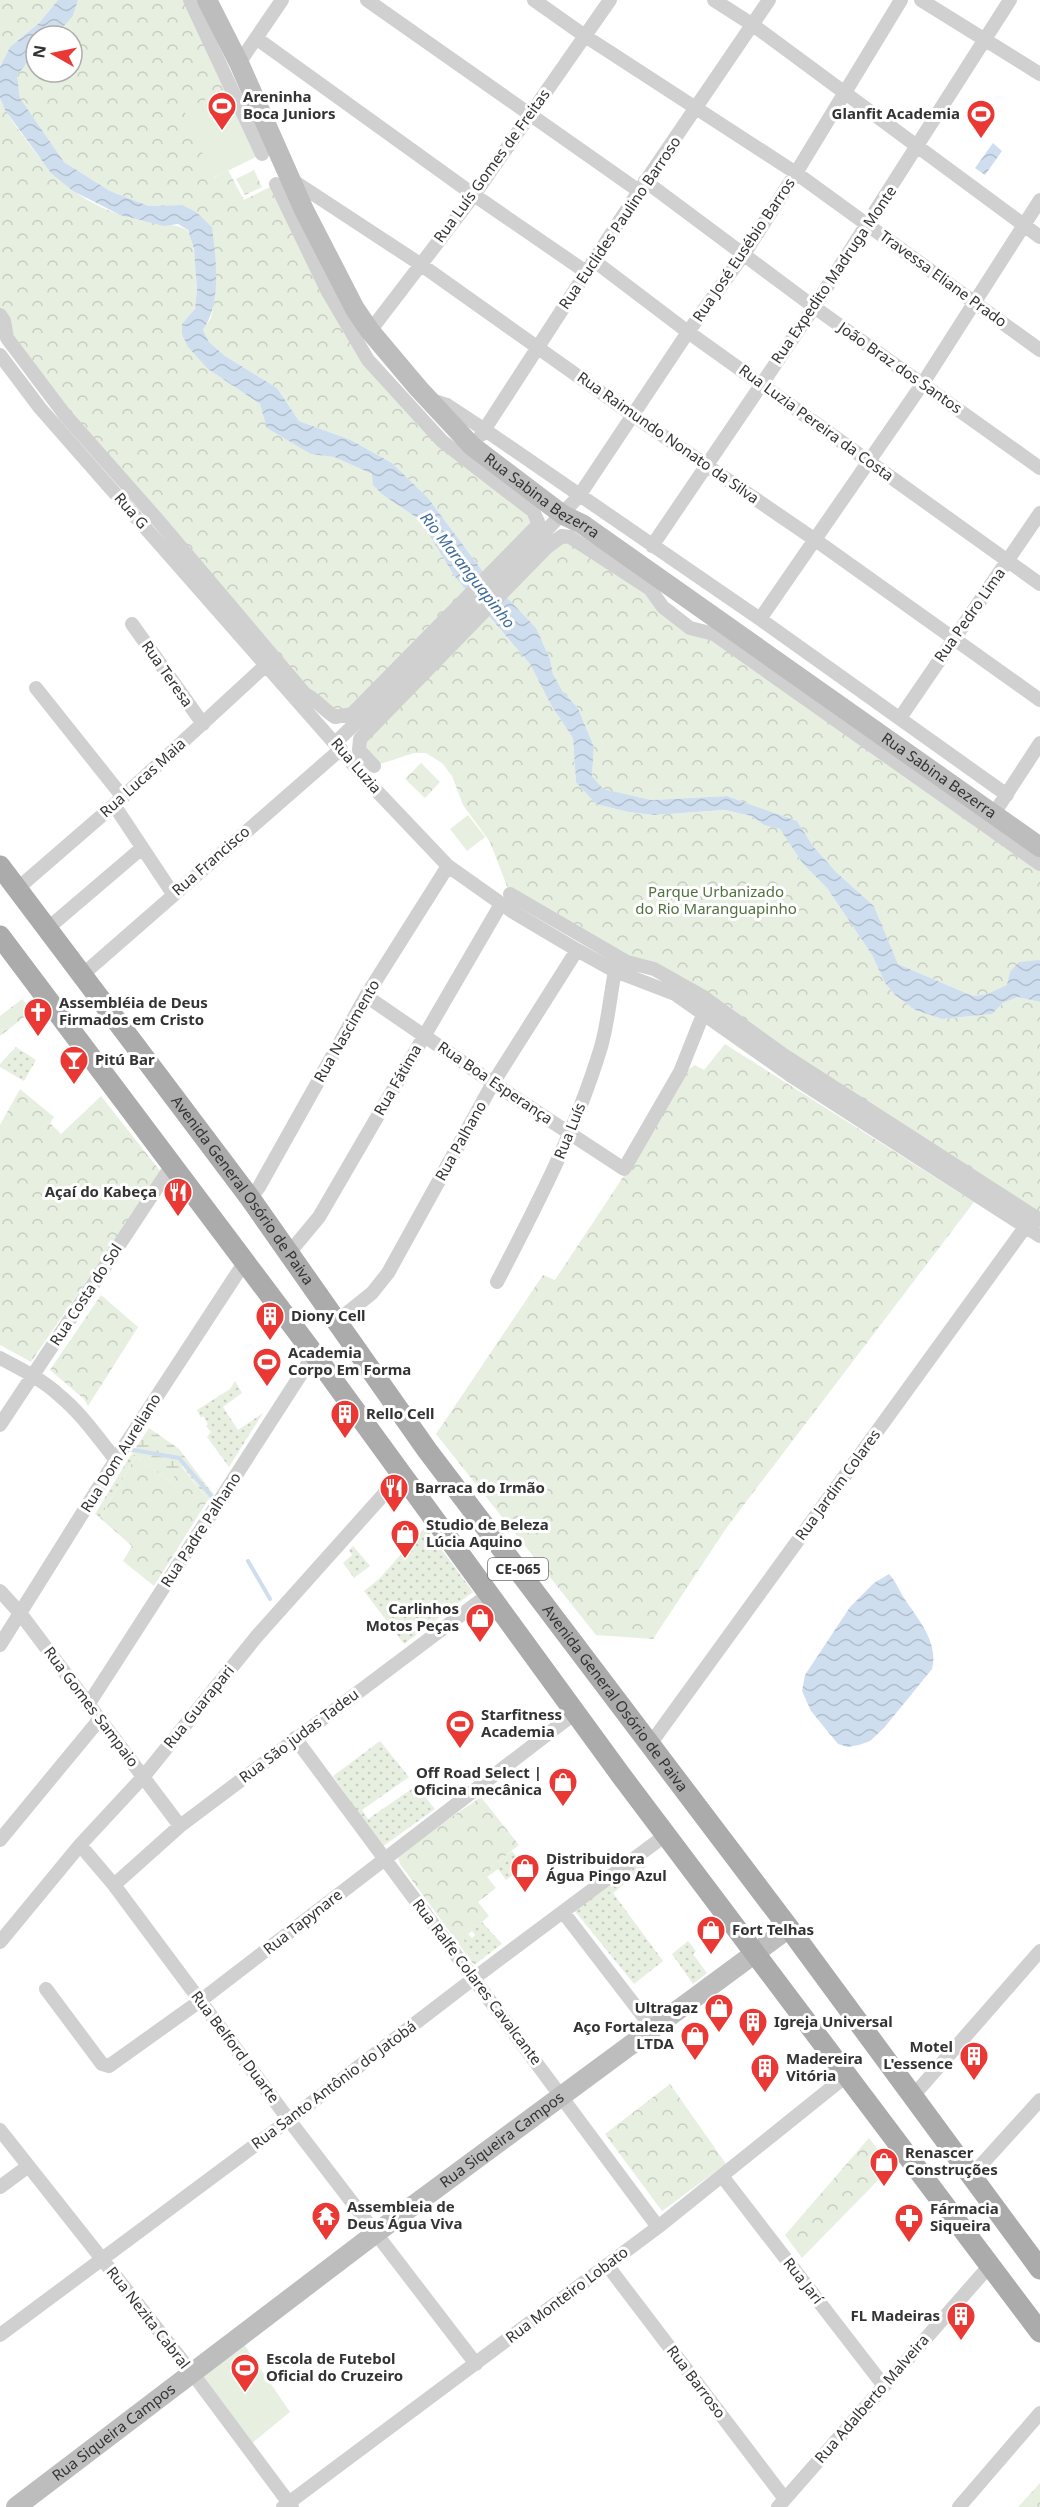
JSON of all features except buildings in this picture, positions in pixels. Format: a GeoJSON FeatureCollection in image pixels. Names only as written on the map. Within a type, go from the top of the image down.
{"type":"FeatureCollection","features":[{"type":"Feature","properties":{"kind":"main road","name":"Rua Sabina Bezerra"},"geometry":{"type":"LineString","coordinates":[[207,0],[239,63],[284,182],[304,210],[350,299],[370,331],[472,446],[563,514],[582,524],[1040,847]]}},
{"type":"Feature","properties":{"kind":"main road","name":"Avenida General Osório de Paiva"},"geometry":{"type":"LineString","coordinates":[[0,866],[250,1198],[428,1450],[651,1743],[1040,2268]]}},
{"type":"Feature","properties":{"kind":"main road","name":"CE-065"},"geometry":{"type":"LineString","coordinates":[[2,944],[314,1354],[575,1713],[1040,2332]]}},
{"type":"Feature","properties":{"kind":"main road","name":"Rua Siqueira Campos"},"geometry":{"type":"LineString","coordinates":[[16,2507],[376,2234],[789,1928]]}},
{"type":"Feature","properties":{"kind":"street"},"geometry":{"type":"LineString","coordinates":[[190,0],[262,154]]}},
{"type":"Feature","properties":{"kind":"street"},"geometry":{"type":"LineString","coordinates":[[239,63],[282,0]]}},
{"type":"Feature","properties":{"kind":"street","name":"João Braz dos Santos"},"geometry":{"type":"LineString","coordinates":[[367,0],[530,115],[744,254],[814,307],[924,383],[1040,468]]}},
{"type":"Feature","properties":{"kind":"street","name":"Travessa Eliane Prado"},"geometry":{"type":"LineString","coordinates":[[534,0],[585,36],[796,172],[1040,350]]}},
{"type":"Feature","properties":{"kind":"street","name":"Rua Luís Gomes de Freitas"},"geometry":{"type":"LineString","coordinates":[[370,331],[474,195],[610,0]]}},
{"type":"Feature","properties":{"kind":"street"},"geometry":{"type":"LineString","coordinates":[[714,0],[753,25],[1040,237]]}},
{"type":"Feature","properties":{"kind":"street","name":"Rua Euclides Paulino Barroso"},"geometry":{"type":"LineString","coordinates":[[472,446],[485,430],[642,186],[769,0]]}},
{"type":"Feature","properties":{"kind":"street","name":"Rua José Eusébio Barros"},"geometry":{"type":"LineString","coordinates":[[563,514],[579,496],[688,332],[744,254],[901,0]]}},
{"type":"Feature","properties":{"kind":"street"},"geometry":{"type":"LineString","coordinates":[[921,0],[1040,74]]}},
{"type":"Feature","properties":{"kind":"street","name":"Rua Expedito Madruga Monte"},"geometry":{"type":"LineString","coordinates":[[652,546],[919,147],[1010,0]]}},
{"type":"Feature","properties":{"kind":"street","name":"Rua Luzia Pereira da Costa"},"geometry":{"type":"LineString","coordinates":[[256,38],[474,195],[590,266],[762,382],[869,462],[1040,584]]}},
{"type":"Feature","properties":{"kind":"street"},"geometry":{"type":"LineString","coordinates":[[284,182],[328,292],[368,360],[442,441],[533,511],[537,516],[536,527],[528,551]]}},
{"type":"Feature","properties":{"kind":"street","name":"Rua Raimundo Nonato da Silva"},"geometry":{"type":"LineString","coordinates":[[284,182],[420,264],[1040,700]]}},
{"type":"Feature","properties":{"kind":"street"},"geometry":{"type":"LineString","coordinates":[[760,619],[924,383],[1040,200]]}},
{"type":"Feature","properties":{"kind":"street"},"geometry":{"type":"LineString","coordinates":[[0,315],[4,321],[6,338],[65,415],[156,518],[305,694],[316,699],[326,712],[335,717],[351,714],[431,650]]}},
{"type":"Feature","properties":{"kind":"street","name":"Rua G"},"geometry":{"type":"LineString","coordinates":[[0,355],[40,408],[266,665]]}},
{"type":"Feature","properties":{"kind":"street"},"geometry":{"type":"LineString","coordinates":[[429,399],[447,405],[485,430],[760,619],[1007,795]]}},
{"type":"Feature","properties":{"kind":"street","name":"Rua Pedro Lima"},"geometry":{"type":"LineString","coordinates":[[900,718],[1040,513]]}},
{"type":"Feature","properties":{"kind":"street","name":"Rua Francisco"},"geometry":{"type":"LineString","coordinates":[[81,976],[339,746],[563,514]]}},
{"type":"Feature","properties":{"kind":"street"},"geometry":{"type":"LineString","coordinates":[[528,551],[562,536],[570,537],[650,589],[663,607],[690,628],[714,634],[1040,864]]}},
{"type":"Feature","properties":{"kind":"street","name":"Rua Teresa"},"geometry":{"type":"LineString","coordinates":[[132,624],[202,724]]}},
{"type":"Feature","properties":{"kind":"street"},"geometry":{"type":"LineString","coordinates":[[374,766],[359,750],[360,739],[431,650]]}},
{"type":"Feature","properties":{"kind":"street","name":"Rua Lucas Maia"},"geometry":{"type":"LineString","coordinates":[[17,889],[118,801],[266,665]]}},
{"type":"Feature","properties":{"kind":"street","name":"Rua Luzia"},"geometry":{"type":"LineString","coordinates":[[266,665],[381,795],[448,866]]}},
{"type":"Feature","properties":{"kind":"street"},"geometry":{"type":"LineString","coordinates":[[36,688],[118,801],[142,848],[173,894]]}},
{"type":"Feature","properties":{"kind":"street"},"geometry":{"type":"LineString","coordinates":[[993,814],[1040,743]]}},
{"type":"Feature","properties":{"kind":"street"},"geometry":{"type":"LineString","coordinates":[[47,930],[142,848]]}},
{"type":"Feature","properties":{"kind":"street"},"geometry":{"type":"LineString","coordinates":[[448,866],[627,962],[654,969],[702,996],[785,1056],[1040,1220]]}},
{"type":"Feature","properties":{"kind":"street","name":"Rua Nascimento"},"geometry":{"type":"LineString","coordinates":[[250,1198],[259,1187],[366,996],[448,866]]}},
{"type":"Feature","properties":{"kind":"street"},"geometry":{"type":"LineString","coordinates":[[506,899],[577,950],[615,971],[675,994],[704,1012],[790,1075],[1040,1236]]}},
{"type":"Feature","properties":{"kind":"street","name":"Rua Fátima"},"geometry":{"type":"LineString","coordinates":[[289,1253],[319,1217],[506,899]]}},
{"type":"Feature","properties":{"kind":"street","name":"Rua Palhano"},"geometry":{"type":"LineString","coordinates":[[336,1322],[372,1293],[388,1273],[493,1083],[577,950]]}},
{"type":"Feature","properties":{"kind":"street","name":"Rua Luís"},"geometry":{"type":"LineString","coordinates":[[497,1282],[571,1134],[601,1045],[615,971]]}},
{"type":"Feature","properties":{"kind":"street","name":"Rua Boa Esperança"},"geometry":{"type":"LineString","coordinates":[[366,996],[624,1169],[680,1072],[704,1012]]}},
{"type":"Feature","properties":{"kind":"street","name":"Rua Costa do Sol"},"geometry":{"type":"LineString","coordinates":[[0,1425],[172,1165]]}},
{"type":"Feature","properties":{"kind":"street","name":"Rua Jardim Colares"},"geometry":{"type":"LineString","coordinates":[[651,1743],[1026,1226]]}},
{"type":"Feature","properties":{"kind":"street","name":"Rua Dom Aureliano"},"geometry":{"type":"LineString","coordinates":[[0,1645],[244,1263]]}},
{"type":"Feature","properties":{"kind":"street","name":"Rua Padre Palhano"},"geometry":{"type":"LineString","coordinates":[[87,1704],[314,1354]]}},
{"type":"Feature","properties":{"kind":"street"},"geometry":{"type":"LineString","coordinates":[[0,1358],[33,1376],[60,1395],[116,1461]]}},
{"type":"Feature","properties":{"kind":"street","name":"Rua Guarapari"},"geometry":{"type":"LineString","coordinates":[[0,1942],[80,1845],[144,1776],[257,1636],[401,1475]]}},
{"type":"Feature","properties":{"kind":"street","name":"Rua Gomes Sampaio"},"geometry":{"type":"LineString","coordinates":[[0,1591],[20,1613],[180,1826]]}},
{"type":"Feature","properties":{"kind":"street","name":"Rua São judas Tadeu"},"geometry":{"type":"LineString","coordinates":[[114,1885],[180,1826],[489,1594]]}},
{"type":"Feature","properties":{"kind":"street","name":"Rua Tapynare"},"geometry":{"type":"LineString","coordinates":[[46,1989],[106,2067],[200,2001],[575,1713]]}},
{"type":"Feature","properties":{"kind":"street"},"geometry":{"type":"LineString","coordinates":[[0,1840],[99,1720]]}},
{"type":"Feature","properties":{"kind":"street","name":"Rua Ralfe Colares Cavalcante"},"geometry":{"type":"LineString","coordinates":[[295,1738],[658,2227]]}},
{"type":"Feature","properties":{"kind":"street","name":"Rua Santo Antônio do Jatobá"},"geometry":{"type":"LineString","coordinates":[[0,2335],[289,2121],[473,1979],[667,1834]]}},
{"type":"Feature","properties":{"kind":"street","name":"Rua Belford Duarte"},"geometry":{"type":"LineString","coordinates":[[80,1845],[114,1885],[289,2121],[476,2364]]}},
{"type":"Feature","properties":{"kind":"street"},"geometry":{"type":"LineString","coordinates":[[563,1912],[653,2028]]}},
{"type":"Feature","properties":{"kind":"street"},"geometry":{"type":"LineString","coordinates":[[913,2096],[1037,1961]]}},
{"type":"Feature","properties":{"kind":"street","name":"Rua Monteiro Lobato"},"geometry":{"type":"LineString","coordinates":[[288,2505],[658,2227],[846,2076]]}},
{"type":"Feature","properties":{"kind":"street"},"geometry":{"type":"LineString","coordinates":[[972,2175],[1040,2100]]}},
{"type":"Feature","properties":{"kind":"street","name":"Rua Nezita Cabral"},"geometry":{"type":"LineString","coordinates":[[0,2130],[193,2374],[288,2505]]}},
{"type":"Feature","properties":{"kind":"street"},"geometry":{"type":"LineString","coordinates":[[0,2187],[27,2167]]}},
{"type":"Feature","properties":{"kind":"street","name":"Rua Jarí"},"geometry":{"type":"LineString","coordinates":[[722,2176],[884,2386]]}},
{"type":"Feature","properties":{"kind":"street","name":"Rua Adalberto Malveira"},"geometry":{"type":"LineString","coordinates":[[781,2503],[991,2264]]}},
{"type":"Feature","properties":{"kind":"street","name":"Rua Barroso"},"geometry":{"type":"LineString","coordinates":[[607,2265],[781,2503]]}},
{"type":"Feature","properties":{"kind":"street"},"geometry":{"type":"LineString","coordinates":[[959,2507],[1040,2413]]}},
{"type":"Feature","properties":{"kind":"green space"},"geometry":{"type":"Polygon","coordinates":[[[0,0],[58,0],[38,24],[24,24],[24,35],[10,47],[0,67],[0,0]]]}},
{"type":"Feature","properties":{"kind":"green space"},"geometry":{"type":"Polygon","coordinates":[[[78,0],[190,0],[231,87],[214,178],[228,170],[244,200],[276,184],[355,341],[433,431],[537,516],[487,577],[428,498],[392,463],[351,440],[299,421],[277,388],[225,356],[209,342],[203,330],[211,318],[215,295],[182,205],[149,206],[110,191],[64,162],[20,98],[17,75],[24,67],[24,84],[84,84],[84,24],[66,24],[73,16],[78,0]]]}},
{"type":"Feature","properties":{"kind":"green space","name":"Areninha Boca Juniors"},"geometry":{"type":"Polygon","coordinates":[[[231,87],[262,154],[213,178],[184,110],[231,87]]]}},
{"type":"Feature","properties":{"kind":"green space"},"geometry":{"type":"Polygon","coordinates":[[[0,98],[10,118],[47,167],[87,200],[120,215],[187,230],[195,257],[197,294],[194,310],[182,324],[208,369],[260,404],[311,453],[334,457],[372,474],[383,495],[420,520],[455,577],[470,594],[352,714],[326,712],[65,415],[0,315],[0,98]]]}},
{"type":"Feature","properties":{"kind":"green space"},"geometry":{"type":"Polygon","coordinates":[[[254,170],[262,187],[245,195],[236,179],[254,170]]]}},
{"type":"Feature","properties":{"kind":"green space","name":"Parque Urbanizado do Rio Maranguapinho"},"geometry":{"type":"Polygon","coordinates":[[[562,536],[650,589],[663,607],[714,634],[1040,864],[1040,960],[1010,972],[1008,985],[987,994],[973,996],[898,964],[874,906],[836,872],[813,846],[797,821],[727,796],[651,800],[603,790],[592,776],[594,747],[578,708],[563,692],[553,674],[550,659],[536,628],[501,594],[562,536]]]}},
{"type":"Feature","properties":{"kind":"green space","name":"Parque Urbanizado do Rio Maranguapinho"},"geometry":{"type":"Polygon","coordinates":[[[484,611],[530,664],[551,705],[573,738],[576,781],[596,804],[628,812],[655,815],[725,810],[751,816],[764,825],[780,828],[803,864],[827,888],[872,955],[885,983],[895,995],[915,1010],[942,1019],[992,1014],[1003,1003],[1018,997],[1040,1002],[1040,1220],[732,1018],[510,894],[490,842],[463,805],[452,776],[442,763],[426,753],[414,753],[374,766],[360,739],[484,611]]]}},
{"type":"Feature","properties":{"kind":"green space"},"geometry":{"type":"Polygon","coordinates":[[[421,763],[440,782],[425,798],[405,779],[421,763]]]}},
{"type":"Feature","properties":{"kind":"green space"},"geometry":{"type":"Polygon","coordinates":[[[468,815],[485,837],[467,851],[450,829],[468,815]]]}},
{"type":"Feature","properties":{"kind":"green space"},"geometry":{"type":"Polygon","coordinates":[[[22,999],[33,1010],[0,1036],[0,1016],[22,999]]]}},
{"type":"Feature","properties":{"kind":"green space"},"geometry":{"type":"Polygon","coordinates":[[[725,1044],[974,1202],[727,1527],[653,1639],[596,1635],[436,1434],[543,1275],[555,1280],[627,1171],[679,1076],[695,1065],[704,1070],[725,1044]]]}},
{"type":"Feature","properties":{"kind":"green space"},"geometry":{"type":"Polygon","coordinates":[[[16,1047],[36,1060],[24,1081],[0,1067],[0,1064],[16,1047]]]}},
{"type":"Feature","properties":{"kind":"green space"},"geometry":{"type":"Polygon","coordinates":[[[20,1089],[54,1117],[50,1123],[61,1134],[101,1096],[161,1172],[31,1362],[0,1345],[0,1125],[20,1089]]]}},
{"type":"Feature","properties":{"kind":"green space"},"geometry":{"type":"Polygon","coordinates":[[[101,1295],[138,1327],[88,1406],[84,1399],[50,1370],[101,1295]]]}},
{"type":"Feature","properties":{"kind":"green space"},"geometry":{"type":"Polygon","coordinates":[[[235,1381],[242,1393],[223,1407],[238,1430],[263,1413],[229,1467],[207,1437],[211,1432],[203,1416],[201,1418],[197,1410],[230,1389],[235,1381]]]}},
{"type":"Feature","properties":{"kind":"green space"},"geometry":{"type":"Polygon","coordinates":[[[149,1428],[179,1449],[215,1496],[208,1500],[182,1466],[170,1482],[132,1453],[149,1428]]]}},
{"type":"Feature","properties":{"kind":"green space"},"geometry":{"type":"Polygon","coordinates":[[[132,1453],[136,1456],[100,1518],[95,1514],[132,1453]]]}},
{"type":"Feature","properties":{"kind":"green space"},"geometry":{"type":"Polygon","coordinates":[[[136,1456],[170,1482],[181,1466],[208,1500],[154,1586],[123,1561],[132,1546],[100,1518],[136,1456]]]}},
{"type":"Feature","properties":{"kind":"green space"},"geometry":{"type":"Polygon","coordinates":[[[425,1527],[473,1592],[404,1644],[364,1591],[379,1579],[425,1527]]]}},
{"type":"Feature","properties":{"kind":"green space"},"geometry":{"type":"Polygon","coordinates":[[[353,1546],[370,1566],[354,1578],[343,1563],[352,1555],[349,1550],[353,1546]]]}},
{"type":"Feature","properties":{"kind":"green space"},"geometry":{"type":"Polygon","coordinates":[[[380,1741],[409,1777],[362,1810],[368,1819],[416,1786],[435,1809],[382,1847],[333,1776],[380,1741]]]}},
{"type":"Feature","properties":{"kind":"green space"},"geometry":{"type":"Polygon","coordinates":[[[481,1797],[519,1845],[484,1873],[496,1888],[478,1902],[489,1916],[463,1939],[479,1961],[474,1965],[400,1864],[398,1857],[402,1851],[481,1797]]]}},
{"type":"Feature","properties":{"kind":"green space"},"geometry":{"type":"Polygon","coordinates":[[[512,1851],[524,1866],[506,1880],[498,1869],[487,1877],[484,1873],[512,1851]]]}},
{"type":"Feature","properties":{"kind":"green space"},"geometry":{"type":"Polygon","coordinates":[[[642,1859],[647,1866],[613,1893],[663,1961],[634,1984],[574,1910],[642,1859]]]}},
{"type":"Feature","properties":{"kind":"green space"},"geometry":{"type":"Polygon","coordinates":[[[482,1922],[502,1944],[479,1961],[462,1939],[468,1934],[472,1938],[475,1935],[472,1931],[482,1922]]]}},
{"type":"Feature","properties":{"kind":"green space"},"geometry":{"type":"Polygon","coordinates":[[[688,1941],[696,1951],[693,1954],[707,1973],[693,1984],[672,1954],[688,1941]]]}},
{"type":"Feature","properties":{"kind":"green space"},"geometry":{"type":"Polygon","coordinates":[[[670,2084],[726,2164],[662,2211],[605,2134],[670,2084]]]}},
{"type":"Feature","properties":{"kind":"green space"},"geometry":{"type":"Polygon","coordinates":[[[869,2138],[891,2167],[802,2258],[785,2235],[869,2138]]]}},
{"type":"Feature","properties":{"kind":"green space","name":"Escola de Futebol Oficial do Cruzeiro"},"geometry":{"type":"Polygon","coordinates":[[[241,2340],[290,2412],[251,2444],[198,2375],[241,2340]]]}},
{"type":"Feature","properties":{"kind":"green space"},"geometry":{"type":"Polygon","coordinates":[[[1040,2483],[1040,2507],[1018,2507],[1040,2483]]]}},
{"type":"Feature","properties":{"kind":"water","name":"Rio Maranguapinho"},"geometry":{"type":"Polygon","coordinates":[[[58,0],[78,0],[73,16],[66,24],[39,23],[58,0]]]}},
{"type":"Feature","properties":{"kind":"water","name":"Rio Maranguapinho"},"geometry":{"type":"Polygon","coordinates":[[[24,35],[24,67],[17,75],[20,98],[64,162],[110,191],[149,206],[182,205],[196,212],[212,227],[216,267],[215,294],[209,319],[203,330],[209,342],[225,356],[277,388],[299,421],[351,440],[392,463],[428,498],[487,577],[536,628],[550,659],[553,674],[563,692],[578,708],[594,747],[592,776],[603,789],[651,800],[727,796],[797,821],[813,846],[836,872],[874,906],[898,964],[973,996],[987,994],[1007,985],[1010,972],[1019,962],[1040,960],[1040,1002],[1018,997],[1003,1003],[992,1014],[942,1019],[915,1010],[895,995],[885,983],[872,955],[827,888],[803,864],[780,829],[764,825],[751,816],[725,810],[655,815],[628,812],[596,804],[576,782],[573,738],[551,705],[530,664],[455,577],[420,520],[383,495],[373,485],[372,474],[334,457],[311,454],[267,428],[260,404],[208,369],[188,347],[182,334],[182,324],[195,309],[197,289],[194,249],[188,230],[178,224],[164,226],[120,215],[73,191],[51,173],[5,110],[0,98],[0,67],[10,47],[24,35]]]}},
{"type":"Feature","properties":{"kind":"water"},"geometry":{"type":"Polygon","coordinates":[[[993,143],[1002,151],[985,175],[975,168],[993,143]]]}},
{"type":"Feature","properties":{"kind":"water"},"geometry":{"type":"Polygon","coordinates":[[[889,1574],[926,1632],[933,1650],[932,1669],[884,1728],[870,1741],[848,1747],[838,1744],[811,1711],[802,1691],[805,1675],[850,1607],[874,1583],[889,1574]]]}},
{"type":"Feature","properties":{"kind":"waterway"},"geometry":{"type":"LineString","coordinates":[[128,1449],[179,1458],[213,1498]]}},
{"type":"Feature","properties":{"kind":"waterway"},"geometry":{"type":"LineString","coordinates":[[248,1561],[270,1599]]}},
{"type":"Feature","properties":{"kind":"place","name":"Areninha Boca Juniors"},"geometry":{"type":"Point","coordinates":[222,132]}},
{"type":"Feature","properties":{"kind":"place","name":"Glanfit Academia"},"geometry":{"type":"Point","coordinates":[981,140]}},
{"type":"Feature","properties":{"kind":"place","name":"Assembléia de Deus Firmados em Cristo"},"geometry":{"type":"Point","coordinates":[38,1038]}},
{"type":"Feature","properties":{"kind":"place","name":"Pitú Bar"},"geometry":{"type":"Point","coordinates":[74,1086]}},
{"type":"Feature","properties":{"kind":"place","name":"Açaí do Kabeça"},"geometry":{"type":"Point","coordinates":[178,1218]}},
{"type":"Feature","properties":{"kind":"place","name":"Diony Cell"},"geometry":{"type":"Point","coordinates":[270,1342]}},
{"type":"Feature","properties":{"kind":"place","name":"Academia Corpo Em Forma"},"geometry":{"type":"Point","coordinates":[267,1388]}},
{"type":"Feature","properties":{"kind":"place","name":"Rello Cell"},"geometry":{"type":"Point","coordinates":[345,1440]}},
{"type":"Feature","properties":{"kind":"place","name":"Barraca do Irmão"},"geometry":{"type":"Point","coordinates":[394,1514]}},
{"type":"Feature","properties":{"kind":"place","name":"Studio de Beleza Lúcia Aquino"},"geometry":{"type":"Point","coordinates":[405,1560]}},
{"type":"Feature","properties":{"kind":"place","name":"Carlinhos Motos Peças"},"geometry":{"type":"Point","coordinates":[480,1644]}},
{"type":"Feature","properties":{"kind":"place","name":"Starfitness Academia"},"geometry":{"type":"Point","coordinates":[460,1750]}},
{"type":"Feature","properties":{"kind":"place","name":"Off Road Select | Oficina mecânica"},"geometry":{"type":"Point","coordinates":[563,1808]}},
{"type":"Feature","properties":{"kind":"place","name":"Distribuidora Água Pingo Azul"},"geometry":{"type":"Point","coordinates":[525,1894]}},
{"type":"Feature","properties":{"kind":"place","name":"Fort Telhas"},"geometry":{"type":"Point","coordinates":[711,1956]}},
{"type":"Feature","properties":{"kind":"place","name":"Ultragaz"},"geometry":{"type":"Point","coordinates":[719,2034]}},
{"type":"Feature","properties":{"kind":"place","name":"Igreja Universal"},"geometry":{"type":"Point","coordinates":[753,2048]}},
{"type":"Feature","properties":{"kind":"place","name":"Aço Fortaleza LTDA"},"geometry":{"type":"Point","coordinates":[695,2062]}},
{"type":"Feature","properties":{"kind":"place","name":"Motel L'essence"},"geometry":{"type":"Point","coordinates":[974,2082]}},
{"type":"Feature","properties":{"kind":"place","name":"Madereira Vitória"},"geometry":{"type":"Point","coordinates":[765,2094]}},
{"type":"Feature","properties":{"kind":"place","name":"Renascer Construções"},"geometry":{"type":"Point","coordinates":[884,2188]}},
{"type":"Feature","properties":{"kind":"place","name":"Assembleia de Deus Água Viva"},"geometry":{"type":"Point","coordinates":[326,2242]}},
{"type":"Feature","properties":{"kind":"place","name":"Fármacia Siqueira"},"geometry":{"type":"Point","coordinates":[909,2244]}},
{"type":"Feature","properties":{"kind":"place","name":"FL Madeiras"},"geometry":{"type":"Point","coordinates":[961,2342]}},
{"type":"Feature","properties":{"kind":"place","name":"Escola de Futebol Oficial do Cruzeiro"},"geometry":{"type":"Point","coordinates":[245,2394]}}]}
